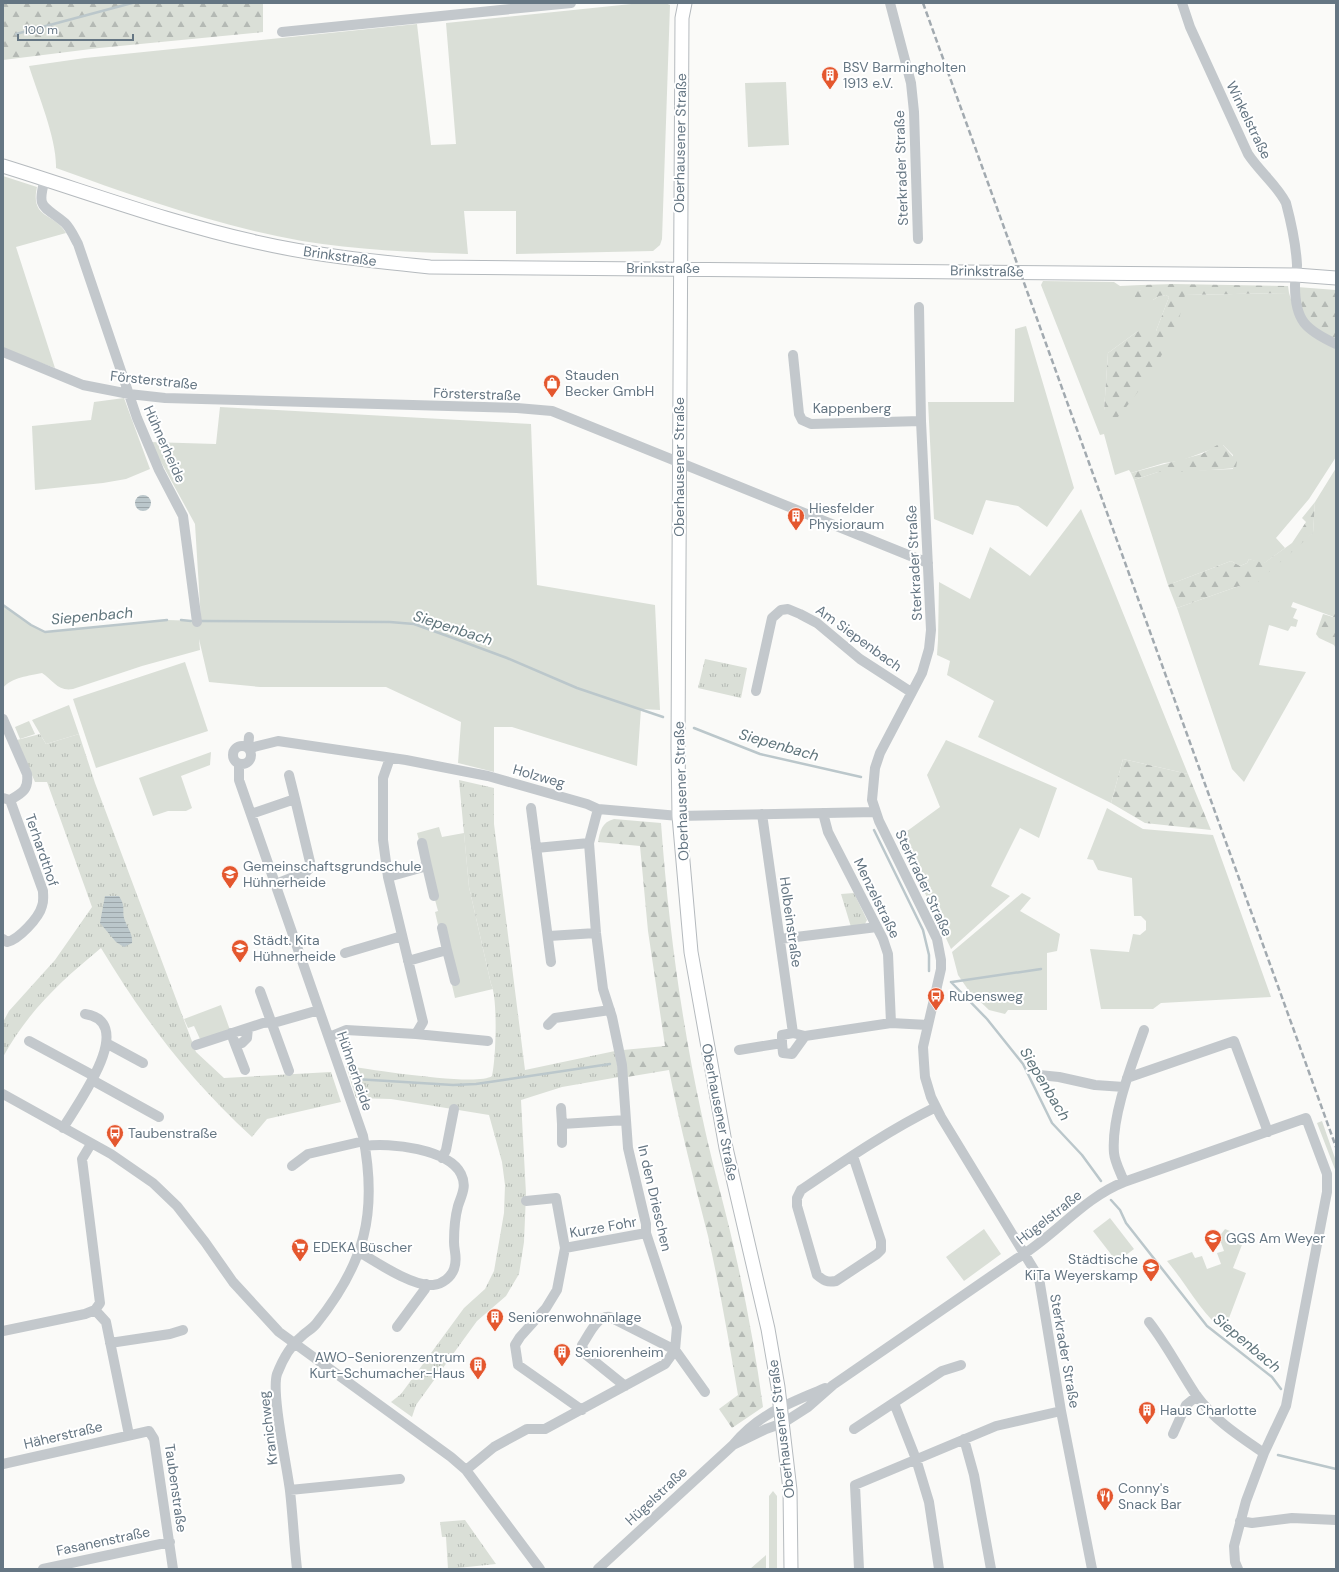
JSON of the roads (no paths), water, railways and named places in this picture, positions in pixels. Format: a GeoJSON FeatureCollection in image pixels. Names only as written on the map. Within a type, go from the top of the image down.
{"type":"FeatureCollection","features":[{"type":"Feature","properties":{"kind":"main road","name":"Oberhausener Straße"},"geometry":{"type":"LineString","coordinates":[[685,3],[682,18],[679,268],[679,816],[691,952],[706,1039],[726,1148],[768,1329],[781,1407],[791,1506],[791,1569]]}},
{"type":"Feature","properties":{"kind":"main road","name":"Brinkstraße"},"geometry":{"type":"LineString","coordinates":[[3,166],[209,231],[319,255],[430,267],[1296,274],[1336,278]]}},
{"type":"Feature","properties":{"kind":"street"},"geometry":{"type":"LineString","coordinates":[[282,32],[571,3]]}},
{"type":"Feature","properties":{"kind":"street","name":"Sterkrader Straße"},"geometry":{"type":"LineString","coordinates":[[890,3],[910,76],[913,98],[918,240]]}},
{"type":"Feature","properties":{"kind":"street","name":"Winkelstraße"},"geometry":{"type":"LineString","coordinates":[[1182,3],[1190,27],[1248,154],[1258,170],[1283,197],[1286,203],[1297,263],[1296,302],[1298,313],[1303,324],[1318,336],[1336,344]]}},
{"type":"Feature","properties":{"kind":"street","name":"Hühnerheide"},"geometry":{"type":"LineString","coordinates":[[45,179],[41,195],[42,204],[46,210],[66,224],[78,244],[129,394],[150,449],[183,516],[197,622]]}},
{"type":"Feature","properties":{"kind":"street","name":"Sterkrader Straße"},"geometry":{"type":"LineString","coordinates":[[919,306],[921,421],[931,630],[929,649],[922,673],[880,753],[875,768],[872,800],[876,812],[937,939],[941,969],[923,1047],[925,1077],[936,1107],[1039,1278],[1061,1411],[1092,1569]]}},
{"type":"Feature","properties":{"kind":"street","name":"Försterstraße"},"geometry":{"type":"LineString","coordinates":[[3,352],[83,386],[129,394],[165,398],[509,408],[552,412],[928,563]]}},
{"type":"Feature","properties":{"kind":"street","name":"Kappenberg"},"geometry":{"type":"LineString","coordinates":[[793,355],[799,414],[805,422],[811,424],[921,421]]}},
{"type":"Feature","properties":{"kind":"street","name":"Am Siepenbach"},"geometry":{"type":"LineString","coordinates":[[756,691],[772,618],[781,610],[788,609],[817,623],[860,659],[911,692]]}},
{"type":"Feature","properties":{"kind":"street","name":"Terhardthof"},"geometry":{"type":"LineString","coordinates":[[3,719],[27,774],[28,781],[27,787],[23,793],[5,798],[43,890],[44,900],[38,914],[19,937],[4,943]]}},
{"type":"Feature","properties":{"kind":"street"},"geometry":{"type":"LineString","coordinates":[[239,764],[249,761],[251,754],[249,749],[249,737]]}},
{"type":"Feature","properties":{"kind":"street","name":"Holzweg"},"geometry":{"type":"LineString","coordinates":[[249,749],[263,741],[278,741],[390,758],[488,776],[587,804],[598,810],[679,816],[876,812]]}},
{"type":"Feature","properties":{"kind":"street","name":"Hühnerheide"},"geometry":{"type":"LineString","coordinates":[[249,749],[241,746],[234,750],[233,759],[239,764],[239,780],[319,1010],[346,1082],[365,1144],[370,1181],[369,1208],[366,1227],[352,1270],[339,1294],[314,1326],[300,1337],[295,1344]]}},
{"type":"Feature","properties":{"kind":"street"},"geometry":{"type":"LineString","coordinates":[[390,758],[383,778],[383,840],[388,877],[423,1022],[416,1034]]}},
{"type":"Feature","properties":{"kind":"street"},"geometry":{"type":"LineString","coordinates":[[276,884],[306,872],[309,869],[310,862],[289,775]]}},
{"type":"Feature","properties":{"kind":"street"},"geometry":{"type":"LineString","coordinates":[[251,814],[295,799]]}},
{"type":"Feature","properties":{"kind":"street"},"geometry":{"type":"LineString","coordinates":[[531,808],[552,962]]}},
{"type":"Feature","properties":{"kind":"street","name":"In den Drieschen"},"geometry":{"type":"LineString","coordinates":[[598,810],[589,843],[596,933],[603,989],[610,1010],[622,1065],[628,1148],[646,1224],[646,1233],[677,1327],[675,1350]]}},
{"type":"Feature","properties":{"kind":"street","name":"Menzelstraße"},"geometry":{"type":"LineString","coordinates":[[823,813],[828,832],[883,939],[888,954],[892,1023]]}},
{"type":"Feature","properties":{"kind":"street","name":"Holbeinstraße"},"geometry":{"type":"LineString","coordinates":[[762,814],[793,1034]]}},
{"type":"Feature","properties":{"kind":"street"},"geometry":{"type":"LineString","coordinates":[[422,843],[434,896]]}},
{"type":"Feature","properties":{"kind":"street"},"geometry":{"type":"LineString","coordinates":[[536,848],[589,843]]}},
{"type":"Feature","properties":{"kind":"street"},"geometry":{"type":"LineString","coordinates":[[388,877],[427,866]]}},
{"type":"Feature","properties":{"kind":"street"},"geometry":{"type":"LineString","coordinates":[[780,939],[877,927]]}},
{"type":"Feature","properties":{"kind":"street"},"geometry":{"type":"LineString","coordinates":[[442,928],[455,981]]}},
{"type":"Feature","properties":{"kind":"street"},"geometry":{"type":"LineString","coordinates":[[549,936],[596,933]]}},
{"type":"Feature","properties":{"kind":"street"},"geometry":{"type":"LineString","coordinates":[[345,953],[402,936]]}},
{"type":"Feature","properties":{"kind":"street"},"geometry":{"type":"LineString","coordinates":[[408,962],[447,950]]}},
{"type":"Feature","properties":{"kind":"street"},"geometry":{"type":"LineString","coordinates":[[260,991],[270,1023],[289,1071]]}},
{"type":"Feature","properties":{"kind":"street"},"geometry":{"type":"LineString","coordinates":[[196,1045],[263,1023],[270,1023],[319,1010]]}},
{"type":"Feature","properties":{"kind":"street"},"geometry":{"type":"LineString","coordinates":[[548,1024],[555,1018],[610,1010]]}},
{"type":"Feature","properties":{"kind":"street"},"geometry":{"type":"LineString","coordinates":[[63,1128],[93,1078],[105,1054],[106,1033],[101,1021],[85,1014]]}},
{"type":"Feature","properties":{"kind":"street"},"geometry":{"type":"LineString","coordinates":[[805,1036],[792,1054],[783,1053],[782,1035],[793,1034],[805,1036],[892,1023],[928,1025]]}},
{"type":"Feature","properties":{"kind":"street"},"geometry":{"type":"LineString","coordinates":[[235,1044],[245,1041],[248,1034],[248,1028]]}},
{"type":"Feature","properties":{"kind":"street"},"geometry":{"type":"LineString","coordinates":[[329,1037],[346,1030],[416,1034],[488,1042]]}},
{"type":"Feature","properties":{"kind":"street"},"geometry":{"type":"LineString","coordinates":[[1124,1182],[1114,1155],[1114,1141],[1126,1082],[1144,1030]]}},
{"type":"Feature","properties":{"kind":"street"},"geometry":{"type":"LineString","coordinates":[[231,1033],[245,1070]]}},
{"type":"Feature","properties":{"kind":"street"},"geometry":{"type":"LineString","coordinates":[[29,1041],[159,1117]]}},
{"type":"Feature","properties":{"kind":"street"},"geometry":{"type":"LineString","coordinates":[[1039,1075],[1060,1077],[1095,1085],[1126,1082],[1234,1041],[1268,1132]]}},
{"type":"Feature","properties":{"kind":"street"},"geometry":{"type":"LineString","coordinates":[[106,1043],[143,1063]]}},
{"type":"Feature","properties":{"kind":"street"},"geometry":{"type":"LineString","coordinates":[[739,1050],[782,1043]]}},
{"type":"Feature","properties":{"kind":"street"},"geometry":{"type":"LineString","coordinates":[[3,1094],[116,1158],[153,1183],[177,1206],[242,1292],[279,1332],[436,1446],[466,1470],[540,1569]]}},
{"type":"Feature","properties":{"kind":"street"},"geometry":{"type":"LineString","coordinates":[[853,1156],[880,1240],[881,1250],[836,1281],[830,1282],[823,1280],[817,1275],[797,1206],[797,1198],[800,1190],[853,1156],[914,1118],[936,1107]]}},
{"type":"Feature","properties":{"kind":"street"},"geometry":{"type":"LineString","coordinates":[[561,1108],[562,1143]]}},
{"type":"Feature","properties":{"kind":"street"},"geometry":{"type":"LineString","coordinates":[[442,1158],[446,1150],[454,1109]]}},
{"type":"Feature","properties":{"kind":"street","name":"Hügelstraße"},"geometry":{"type":"LineString","coordinates":[[733,1445],[766,1429],[783,1423],[808,1407],[833,1385],[1024,1254],[1034,1249],[1103,1192],[1124,1182],[1306,1118],[1327,1174],[1326,1192],[1286,1406],[1264,1453]]}},
{"type":"Feature","properties":{"kind":"street"},"geometry":{"type":"LineString","coordinates":[[562,1124],[626,1120]]}},
{"type":"Feature","properties":{"kind":"street"},"geometry":{"type":"LineString","coordinates":[[3,1330],[95,1310],[100,1303],[82,1159],[91,1144]]}},
{"type":"Feature","properties":{"kind":"street"},"geometry":{"type":"LineString","coordinates":[[292,1166],[308,1154],[365,1144],[404,1146],[442,1158],[460,1173],[464,1192],[457,1212],[454,1243],[457,1256],[454,1270],[446,1280],[434,1285],[426,1284],[396,1274],[359,1252]]}},
{"type":"Feature","properties":{"kind":"street","name":"Kurze Fohr"},"geometry":{"type":"LineString","coordinates":[[526,1201],[556,1198],[565,1248],[557,1290],[546,1308],[520,1337],[515,1345],[518,1366],[582,1410]]}},
{"type":"Feature","properties":{"kind":"street","name":"Kurze Fohr"},"geometry":{"type":"LineString","coordinates":[[565,1248],[646,1233]]}},
{"type":"Feature","properties":{"kind":"street"},"geometry":{"type":"LineString","coordinates":[[397,1327],[425,1289],[426,1284]]}},
{"type":"Feature","properties":{"kind":"street"},"geometry":{"type":"LineString","coordinates":[[95,1310],[106,1322],[129,1435]]}},
{"type":"Feature","properties":{"kind":"street"},"geometry":{"type":"LineString","coordinates":[[625,1386],[584,1353],[582,1345],[600,1319],[605,1316],[610,1317],[675,1350],[705,1392]]}},
{"type":"Feature","properties":{"kind":"street"},"geometry":{"type":"LineString","coordinates":[[1149,1322],[1162,1338],[1197,1396],[1213,1415],[1233,1433],[1264,1453],[1240,1521],[1234,1554],[1238,1569]]}},
{"type":"Feature","properties":{"kind":"street"},"geometry":{"type":"LineString","coordinates":[[110,1343],[170,1334],[183,1330]]}},
{"type":"Feature","properties":{"kind":"street","name":"Kranichweg"},"geometry":{"type":"LineString","coordinates":[[295,1344],[283,1362],[277,1375],[276,1392],[290,1490],[297,1569]]}},
{"type":"Feature","properties":{"kind":"street"},"geometry":{"type":"LineString","coordinates":[[466,1470],[494,1447],[527,1429],[545,1429],[665,1364],[675,1350]]}},
{"type":"Feature","properties":{"kind":"street"},"geometry":{"type":"LineString","coordinates":[[854,1429],[942,1371],[961,1365]]}},
{"type":"Feature","properties":{"kind":"street","name":"Hügelstraße"},"geometry":{"type":"LineString","coordinates":[[598,1569],[733,1445],[745,1430],[757,1420],[781,1407],[833,1385]]}},
{"type":"Feature","properties":{"kind":"street"},"geometry":{"type":"LineString","coordinates":[[1173,1434],[1186,1405],[1197,1396]]}},
{"type":"Feature","properties":{"kind":"street"},"geometry":{"type":"LineString","coordinates":[[894,1403],[916,1459],[929,1502],[939,1569]]}},
{"type":"Feature","properties":{"kind":"street"},"geometry":{"type":"LineString","coordinates":[[859,1569],[855,1485],[996,1426],[1061,1411]]}},
{"type":"Feature","properties":{"kind":"street","name":"Taubenstraße"},"geometry":{"type":"LineString","coordinates":[[129,1435],[149,1431],[154,1439],[173,1569]]}},
{"type":"Feature","properties":{"kind":"street","name":"Häherstraße"},"geometry":{"type":"LineString","coordinates":[[3,1464],[129,1435]]}},
{"type":"Feature","properties":{"kind":"street"},"geometry":{"type":"LineString","coordinates":[[964,1439],[974,1475],[991,1569]]}},
{"type":"Feature","properties":{"kind":"street"},"geometry":{"type":"LineString","coordinates":[[290,1490],[400,1479]]}},
{"type":"Feature","properties":{"kind":"street"},"geometry":{"type":"LineString","coordinates":[[1240,1521],[1252,1523],[1292,1518],[1336,1520]]}},
{"type":"Feature","properties":{"kind":"street","name":"Fasanenstraße"},"geometry":{"type":"LineString","coordinates":[[43,1569],[170,1542]]}},
{"type":"Feature","properties":{"kind":"waterway"},"geometry":{"type":"LineString","coordinates":[[16,34],[132,3]]}},
{"type":"Feature","properties":{"kind":"waterway","name":"Siepenbach"},"geometry":{"type":"LineString","coordinates":[[3,605],[31,625],[45,632],[167,620]]}},
{"type":"Feature","properties":{"kind":"waterway"},"geometry":{"type":"LineString","coordinates":[[181,620],[191,621]]}},
{"type":"Feature","properties":{"kind":"waterway","name":"Siepenbach"},"geometry":{"type":"LineString","coordinates":[[201,621],[390,622],[414,624],[507,658],[577,688],[663,717]]}},
{"type":"Feature","properties":{"kind":"waterway","name":"Siepenbach"},"geometry":{"type":"LineString","coordinates":[[694,728],[760,754],[861,777]]}},
{"type":"Feature","properties":{"kind":"waterway","name":"Siepenbach"},"geometry":{"type":"LineString","coordinates":[[874,830],[923,930],[929,955],[929,971]]}},
{"type":"Feature","properties":{"kind":"waterway"},"geometry":{"type":"LineString","coordinates":[[952,982],[1041,969]]}},
{"type":"Feature","properties":{"kind":"waterway","name":"Siepenbach"},"geometry":{"type":"LineString","coordinates":[[951,982],[987,1019],[1023,1064],[1052,1123],[1082,1155],[1101,1181]]}},
{"type":"Feature","properties":{"kind":"waterway"},"geometry":{"type":"LineString","coordinates":[[355,1079],[453,1085],[476,1084],[610,1064]]}},
{"type":"Feature","properties":{"kind":"waterway","name":"Siepenbach"},"geometry":{"type":"LineString","coordinates":[[1111,1200],[1120,1210],[1126,1223],[1207,1326],[1272,1377],[1281,1389]]}},
{"type":"Feature","properties":{"kind":"waterway","name":"Siepenbach"},"geometry":{"type":"LineString","coordinates":[[1278,1455],[1336,1469]]}},
{"type":"Feature","properties":{"kind":"railway"},"geometry":{"type":"LineString","coordinates":[[923,3],[1336,1147]]}},
{"type":"Feature","properties":{"kind":"place","name":"BSV Barmingholten 1913 e.V."},"geometry":{"type":"Point","coordinates":[830,90]}},
{"type":"Feature","properties":{"kind":"place","name":"Stauden Becker GmbH"},"geometry":{"type":"Point","coordinates":[552,398]}},
{"type":"Feature","properties":{"kind":"place","name":"Hiesfelder Physioraum"},"geometry":{"type":"Point","coordinates":[796,531]}},
{"type":"Feature","properties":{"kind":"place","name":"Gemeinschaftsgrundschule Hühnerheide"},"geometry":{"type":"Point","coordinates":[230,889]}},
{"type":"Feature","properties":{"kind":"place","name":"Städt. Kita Hühnerheide"},"geometry":{"type":"Point","coordinates":[240,963]}},
{"type":"Feature","properties":{"kind":"place","name":"Rubensweg"},"geometry":{"type":"Point","coordinates":[936,1011]}},
{"type":"Feature","properties":{"kind":"place","name":"Taubenstraße"},"geometry":{"type":"Point","coordinates":[115,1148]}},
{"type":"Feature","properties":{"kind":"place","name":"GGS Am Weyer"},"geometry":{"type":"Point","coordinates":[1213,1253]}},
{"type":"Feature","properties":{"kind":"place","name":"EDEKA Büscher"},"geometry":{"type":"Point","coordinates":[300,1262]}},
{"type":"Feature","properties":{"kind":"place","name":"Städtische KiTa Weyerskamp"},"geometry":{"type":"Point","coordinates":[1151,1282]}},
{"type":"Feature","properties":{"kind":"place","name":"Seniorenwohnanlage"},"geometry":{"type":"Point","coordinates":[495,1332]}},
{"type":"Feature","properties":{"kind":"place","name":"Seniorenheim"},"geometry":{"type":"Point","coordinates":[562,1367]}},
{"type":"Feature","properties":{"kind":"place","name":"AWO-Seniorenzentrum Kurt-Schumacher-Haus"},"geometry":{"type":"Point","coordinates":[478,1380]}},
{"type":"Feature","properties":{"kind":"place","name":"Haus Charlotte"},"geometry":{"type":"Point","coordinates":[1147,1425]}},
{"type":"Feature","properties":{"kind":"place","name":"Conny's Snack Bar"},"geometry":{"type":"Point","coordinates":[1105,1511]}}]}
